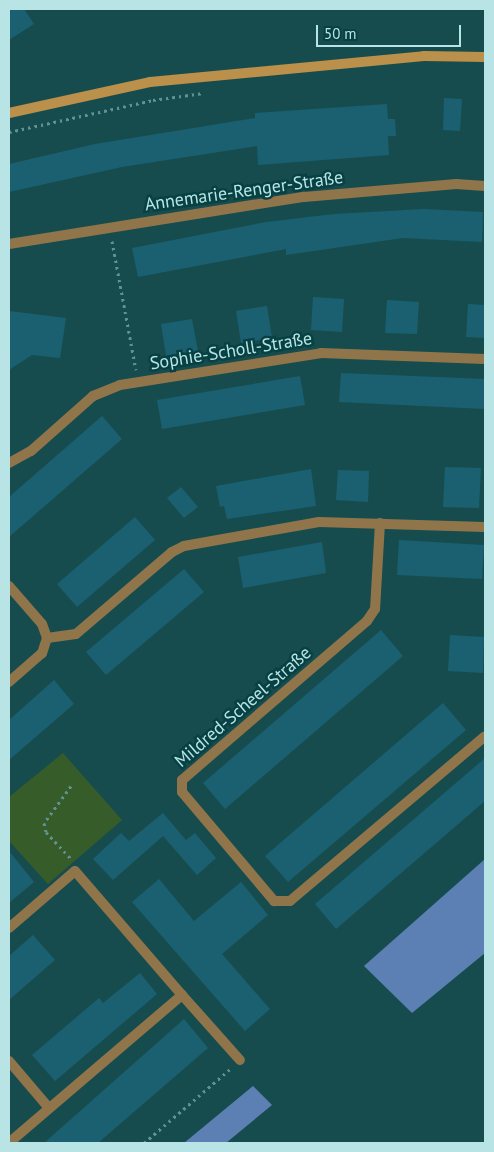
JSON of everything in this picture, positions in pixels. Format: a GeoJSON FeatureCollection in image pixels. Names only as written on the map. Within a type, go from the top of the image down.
{"type":"FeatureCollection","features":[{"type":"Feature","properties":{"kind":"main road"},"geometry":{"type":"LineString","coordinates":[[9,113],[150,82],[424,56],[485,57]]}},
{"type":"Feature","properties":{"kind":"street","name":"Annemarie-Renger-Straße"},"geometry":{"type":"LineString","coordinates":[[9,244],[109,226],[304,197],[456,184],[485,186]]}},
{"type":"Feature","properties":{"kind":"street","name":"Sophie-Scholl-Straße"},"geometry":{"type":"LineString","coordinates":[[9,463],[31,451],[93,396],[107,388],[320,353],[485,359]]}},
{"type":"Feature","properties":{"kind":"street"},"geometry":{"type":"LineString","coordinates":[[47,638],[76,634],[172,552],[184,546],[319,522],[485,527]]}},
{"type":"Feature","properties":{"kind":"street","name":"Mildred-Scheel-Straße"},"geometry":{"type":"LineString","coordinates":[[380,523],[375,609],[367,621],[182,780],[182,792],[274,901],[290,901],[485,736]]}},
{"type":"Feature","properties":{"kind":"street"},"geometry":{"type":"LineString","coordinates":[[9,586],[42,624],[47,638],[42,653],[9,682]]}},
{"type":"Feature","properties":{"kind":"street"},"geometry":{"type":"LineString","coordinates":[[9,928],[75,871],[240,1060]]}},
{"type":"Feature","properties":{"kind":"street"},"geometry":{"type":"LineString","coordinates":[[9,1143],[182,995]]}},
{"type":"Feature","properties":{"kind":"street"},"geometry":{"type":"LineString","coordinates":[[9,1061],[50,1108]]}},
{"type":"Feature","properties":{"kind":"path"},"geometry":{"type":"LineString","coordinates":[[9,132],[153,100]]}},
{"type":"Feature","properties":{"kind":"path"},"geometry":{"type":"LineString","coordinates":[[109,226],[138,382]]}},
{"type":"Feature","properties":{"kind":"path"},"geometry":{"type":"LineString","coordinates":[[71,786],[44,823],[44,827],[73,862],[75,871]]}},
{"type":"Feature","properties":{"kind":"path"},"geometry":{"type":"LineString","coordinates":[[144,1143],[240,1060]]}},
{"type":"Feature","properties":{"kind":"green space"},"geometry":{"type":"Polygon","coordinates":[[[63,753],[122,820],[48,884],[9,841],[9,797],[63,753]]]}},
{"type":"Feature","properties":{"kind":"water"},"geometry":{"type":"Polygon","coordinates":[[[485,859],[485,953],[412,1013],[364,966],[485,859]]]}},
{"type":"Feature","properties":{"kind":"water"},"geometry":{"type":"Polygon","coordinates":[[[253,1086],[272,1105],[226,1143],[184,1143],[253,1086]]]}},
{"type":"Feature","properties":{"kind":"building"},"geometry":{"type":"Polygon","coordinates":[[[9,9],[24,9],[34,24],[9,40],[9,9]]]}},
{"type":"Feature","properties":{"kind":"building"},"geometry":{"type":"Polygon","coordinates":[[[444,98],[462,99],[460,131],[443,130],[444,98]]]}},
{"type":"Feature","properties":{"kind":"building"},"geometry":{"type":"Polygon","coordinates":[[[387,104],[388,119],[395,119],[396,136],[388,136],[389,155],[258,165],[257,146],[122,167],[9,192],[9,164],[95,144],[255,118],[255,113],[387,104]]]}},
{"type":"Feature","properties":{"kind":"building"},"geometry":{"type":"Polygon","coordinates":[[[424,209],[483,212],[482,242],[403,238],[286,255],[286,249],[138,277],[132,248],[266,222],[334,214],[424,209]]]}},
{"type":"Feature","properties":{"kind":"building"},"geometry":{"type":"Polygon","coordinates":[[[313,297],[344,299],[342,332],[311,330],[313,297]]]}},
{"type":"Feature","properties":{"kind":"building"},"geometry":{"type":"Polygon","coordinates":[[[387,300],[419,302],[417,334],[385,333],[387,300]]]}},
{"type":"Feature","properties":{"kind":"building"},"geometry":{"type":"Polygon","coordinates":[[[468,304],[485,305],[485,338],[466,337],[468,304]]]}},
{"type":"Feature","properties":{"kind":"building"},"geometry":{"type":"Polygon","coordinates":[[[267,306],[272,338],[241,343],[236,311],[267,306]]]}},
{"type":"Feature","properties":{"kind":"building"},"geometry":{"type":"Polygon","coordinates":[[[9,311],[66,318],[60,358],[32,355],[9,370],[9,311]]]}},
{"type":"Feature","properties":{"kind":"building"},"geometry":{"type":"Polygon","coordinates":[[[192,319],[198,351],[166,356],[161,324],[192,319]]]}},
{"type":"Feature","properties":{"kind":"building"},"geometry":{"type":"Polygon","coordinates":[[[341,373],[485,379],[485,409],[339,402],[341,373]]]}},
{"type":"Feature","properties":{"kind":"building"},"geometry":{"type":"Polygon","coordinates":[[[300,376],[305,405],[162,429],[157,400],[300,376]]]}},
{"type":"Feature","properties":{"kind":"building"},"geometry":{"type":"Polygon","coordinates":[[[102,416],[122,439],[9,537],[9,497],[102,416]]]}},
{"type":"Feature","properties":{"kind":"building"},"geometry":{"type":"Polygon","coordinates":[[[445,467],[481,468],[479,508],[443,507],[445,467]]]}},
{"type":"Feature","properties":{"kind":"building"},"geometry":{"type":"Polygon","coordinates":[[[311,469],[316,506],[227,519],[224,506],[220,507],[216,486],[311,469]]]}},
{"type":"Feature","properties":{"kind":"building"},"geometry":{"type":"Polygon","coordinates":[[[338,470],[369,471],[368,502],[336,500],[338,470]]]}},
{"type":"Feature","properties":{"kind":"building"},"geometry":{"type":"Polygon","coordinates":[[[181,487],[198,507],[184,518],[167,498],[181,487]]]}},
{"type":"Feature","properties":{"kind":"building"},"geometry":{"type":"Polygon","coordinates":[[[135,517],[155,540],[77,607],[57,584],[135,517]]]}},
{"type":"Feature","properties":{"kind":"building"},"geometry":{"type":"Polygon","coordinates":[[[399,540],[484,545],[482,579],[397,575],[399,540]]]}},
{"type":"Feature","properties":{"kind":"building"},"geometry":{"type":"Polygon","coordinates":[[[322,542],[326,573],[243,588],[238,557],[322,542]]]}},
{"type":"Feature","properties":{"kind":"building"},"geometry":{"type":"Polygon","coordinates":[[[184,569],[204,592],[106,675],[86,652],[184,569]]]}},
{"type":"Feature","properties":{"kind":"building"},"geometry":{"type":"Polygon","coordinates":[[[381,630],[403,656],[225,809],[203,783],[381,630]]]}},
{"type":"Feature","properties":{"kind":"building"},"geometry":{"type":"Polygon","coordinates":[[[450,635],[484,637],[483,673],[448,671],[450,635]]]}},
{"type":"Feature","properties":{"kind":"building"},"geometry":{"type":"Polygon","coordinates":[[[54,680],[74,704],[9,760],[9,720],[54,680]]]}},
{"type":"Feature","properties":{"kind":"building"},"geometry":{"type":"Polygon","coordinates":[[[443,703],[466,730],[288,882],[265,856],[443,703]]]}},
{"type":"Feature","properties":{"kind":"building"},"geometry":{"type":"Polygon","coordinates":[[[485,758],[485,801],[336,929],[315,904],[485,758]]]}},
{"type":"Feature","properties":{"kind":"building"},"geometry":{"type":"Polygon","coordinates":[[[163,813],[186,840],[195,833],[216,858],[197,875],[163,836],[113,880],[93,859],[121,833],[129,841],[163,813]]]}},
{"type":"Feature","properties":{"kind":"building"},"geometry":{"type":"Polygon","coordinates":[[[9,851],[34,882],[9,903],[9,851]]]}},
{"type":"Feature","properties":{"kind":"building"},"geometry":{"type":"Polygon","coordinates":[[[159,879],[194,921],[241,882],[268,915],[222,954],[270,1009],[245,1031],[132,902],[159,879]]]}},
{"type":"Feature","properties":{"kind":"building"},"geometry":{"type":"Polygon","coordinates":[[[33,935],[55,960],[9,1000],[9,956],[33,935]]]}},
{"type":"Feature","properties":{"kind":"building"},"geometry":{"type":"Polygon","coordinates":[[[140,973],[157,994],[55,1081],[32,1055],[99,998],[103,1003],[140,973]]]}},
{"type":"Feature","properties":{"kind":"building"},"geometry":{"type":"Polygon","coordinates":[[[184,1019],[208,1048],[98,1143],[44,1143],[184,1019]]]}}]}
